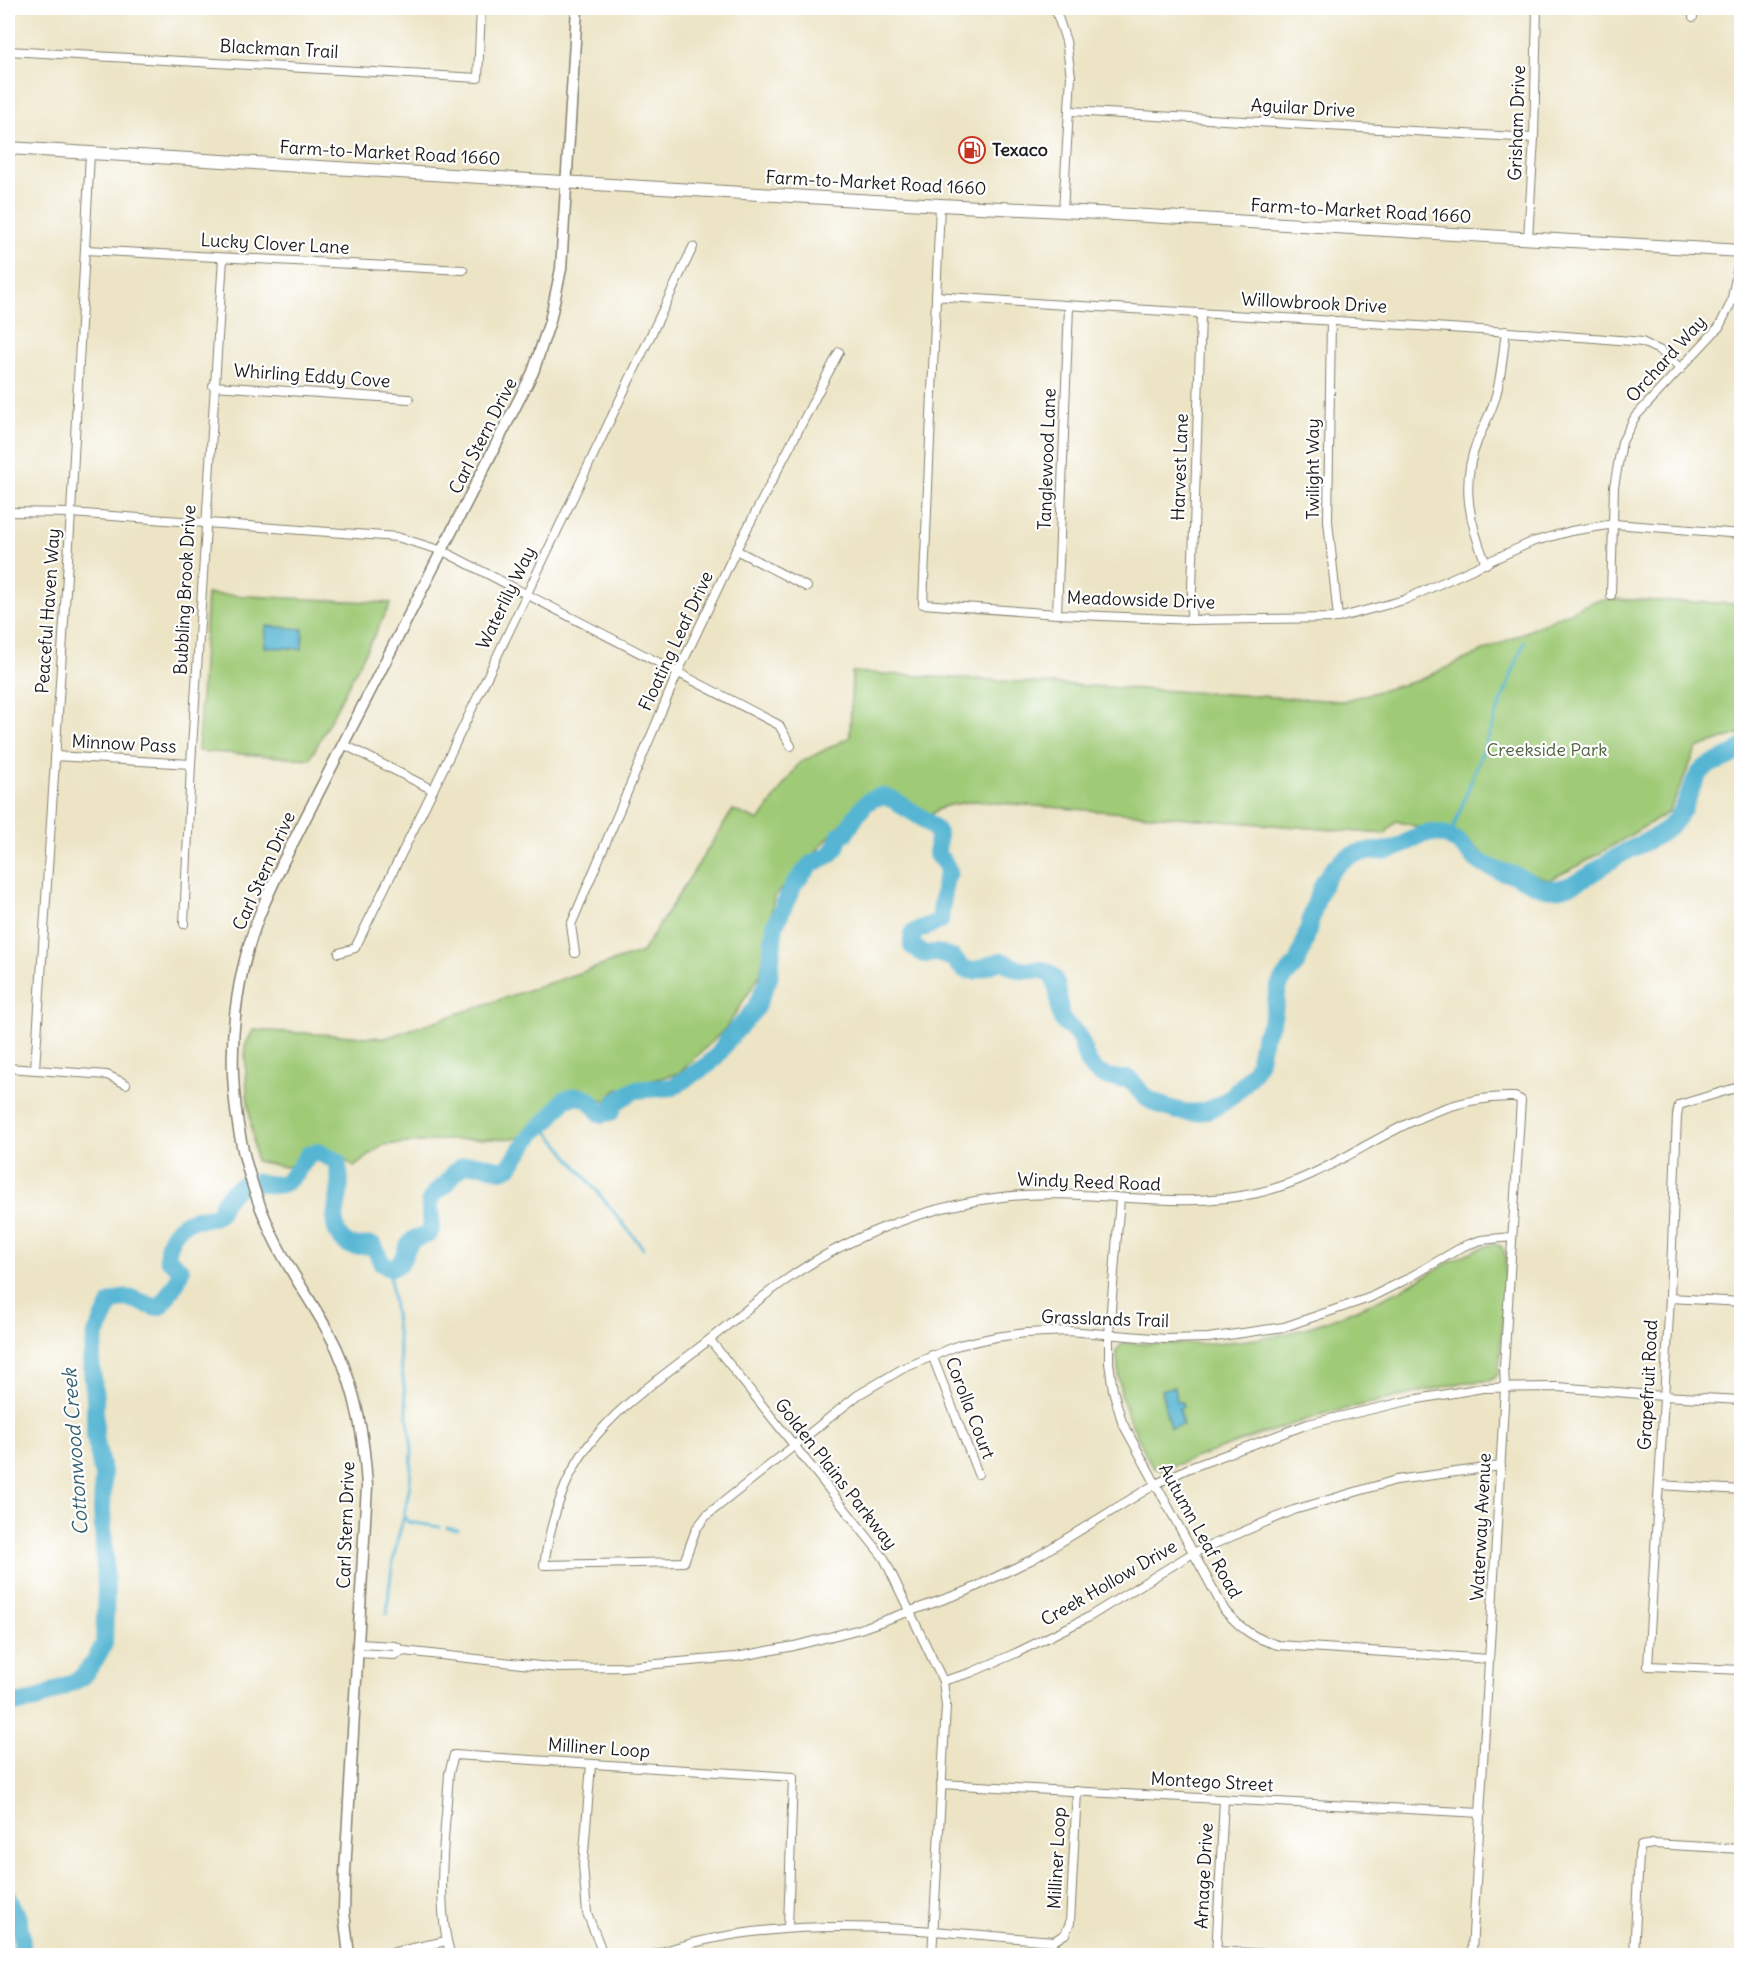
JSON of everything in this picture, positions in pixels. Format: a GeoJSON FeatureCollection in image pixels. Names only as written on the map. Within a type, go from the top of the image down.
{"type":"FeatureCollection","features":[{"type":"Feature","properties":{"kind":"main road","name":"Farm-to-Market Road 1660"},"geometry":{"type":"LineString","coordinates":[[8,148],[1741,251]]}},
{"type":"Feature","properties":{"kind":"street","name":"Blackman Trail"},"geometry":{"type":"LineString","coordinates":[[8,51],[478,78],[481,8]]}},
{"type":"Feature","properties":{"kind":"street","name":"Carl Stern Drive"},"geometry":{"type":"LineString","coordinates":[[349,1956],[344,1912],[345,1874],[367,1486],[365,1457],[359,1412],[336,1348],[270,1230],[254,1190],[241,1145],[233,1098],[231,1061],[233,1027],[246,956],[258,916],[283,862],[533,372],[550,321],[561,269],[577,8]]}},
{"type":"Feature","properties":{"kind":"street"},"geometry":{"type":"LineString","coordinates":[[1055,8],[1066,40],[1071,76],[1071,111],[1063,211]]}},
{"type":"Feature","properties":{"kind":"street","name":"Grisham Drive"},"geometry":{"type":"LineString","coordinates":[[1528,239],[1534,138],[1537,8]]}},
{"type":"Feature","properties":{"kind":"street","name":"Aguilar Drive"},"geometry":{"type":"LineString","coordinates":[[1071,111],[1534,138]]}},
{"type":"Feature","properties":{"kind":"street","name":"Peaceful Haven Way"},"geometry":{"type":"LineString","coordinates":[[35,1069],[71,513],[90,154]]}},
{"type":"Feature","properties":{"kind":"street","name":"Meadowside Drive"},"geometry":{"type":"LineString","coordinates":[[940,205],[923,604],[1057,614],[1191,620],[1338,618],[1404,600],[1532,542],[1571,531],[1614,524],[1742,534]]}},
{"type":"Feature","properties":{"kind":"street","name":"Waterlily Way"},"geometry":{"type":"LineString","coordinates":[[339,953],[355,948],[693,247]]}},
{"type":"Feature","properties":{"kind":"street","name":"Lucky Clover Lane"},"geometry":{"type":"LineString","coordinates":[[86,250],[463,270]]}},
{"type":"Feature","properties":{"kind":"street","name":"Orchard Way"},"geometry":{"type":"LineString","coordinates":[[1611,595],[1614,487],[1622,442],[1635,417],[1719,327],[1731,303],[1741,251]]}},
{"type":"Feature","properties":{"kind":"street","name":"Bubbling Brook Drive"},"geometry":{"type":"LineString","coordinates":[[184,924],[213,386],[223,258]]}},
{"type":"Feature","properties":{"kind":"street","name":"Willowbrook Drive"},"geometry":{"type":"LineString","coordinates":[[936,296],[1201,315],[1332,320],[1506,331],[1642,342],[1661,351],[1682,369]]}},
{"type":"Feature","properties":{"kind":"street","name":"Tanglewood Lane"},"geometry":{"type":"LineString","coordinates":[[1057,614],[1069,306]]}},
{"type":"Feature","properties":{"kind":"street","name":"Harvest Lane"},"geometry":{"type":"LineString","coordinates":[[1191,620],[1201,315]]}},
{"type":"Feature","properties":{"kind":"street","name":"Twilight Way"},"geometry":{"type":"LineString","coordinates":[[1332,320],[1328,521],[1338,618]]}},
{"type":"Feature","properties":{"kind":"street"},"geometry":{"type":"LineString","coordinates":[[1486,564],[1470,517],[1467,495],[1470,465],[1489,418],[1501,379],[1506,331]]}},
{"type":"Feature","properties":{"kind":"street","name":"Floating Leaf Drive"},"geometry":{"type":"LineString","coordinates":[[575,953],[571,925],[678,672],[736,550],[839,352]]}},
{"type":"Feature","properties":{"kind":"street","name":"Whirling Eddy Cove"},"geometry":{"type":"LineString","coordinates":[[213,386],[409,399]]}},
{"type":"Feature","properties":{"kind":"street"},"geometry":{"type":"LineString","coordinates":[[8,512],[71,513],[397,537],[442,551],[779,725],[791,746]]}},
{"type":"Feature","properties":{"kind":"street"},"geometry":{"type":"LineString","coordinates":[[736,550],[807,587]]}},
{"type":"Feature","properties":{"kind":"street"},"geometry":{"type":"LineString","coordinates":[[343,744],[433,790]]}},
{"type":"Feature","properties":{"kind":"street","name":"Minnow Pass"},"geometry":{"type":"LineString","coordinates":[[55,756],[191,764]]}},
{"type":"Feature","properties":{"kind":"street"},"geometry":{"type":"LineString","coordinates":[[8,1068],[107,1074],[126,1084]]}},
{"type":"Feature","properties":{"kind":"street","name":"Grapefruit Road"},"geometry":{"type":"LineString","coordinates":[[1742,1086],[1679,1105],[1648,1666],[1742,1670]]}},
{"type":"Feature","properties":{"kind":"street","name":"Windy Reed Road"},"geometry":{"type":"LineString","coordinates":[[544,1565],[548,1541],[567,1483],[587,1447],[619,1413],[783,1281],[834,1251],[878,1230],[962,1204],[1003,1196],[1040,1194],[1155,1201],[1219,1200],[1258,1193],[1316,1172],[1392,1130],[1438,1110],[1508,1097],[1521,1101]]}},
{"type":"Feature","properties":{"kind":"street","name":"Waterway Avenue"},"geometry":{"type":"LineString","coordinates":[[1470,1956],[1481,1814],[1501,1466],[1504,1367],[1521,1101]]}},
{"type":"Feature","properties":{"kind":"street","name":"Autumn Leaf Road"},"geometry":{"type":"LineString","coordinates":[[1120,1198],[1109,1334],[1109,1363],[1113,1390],[1122,1422],[1225,1611],[1241,1628],[1258,1640],[1278,1645],[1490,1659]]}},
{"type":"Feature","properties":{"kind":"street","name":"Grasslands Trail"},"geometry":{"type":"LineString","coordinates":[[544,1565],[684,1562],[696,1529],[707,1515],[858,1395],[902,1369],[959,1345],[1026,1333],[1068,1331],[1165,1339],[1208,1338],[1284,1327],[1369,1298],[1464,1246],[1481,1240],[1512,1237]]}},
{"type":"Feature","properties":{"kind":"street"},"geometry":{"type":"LineString","coordinates":[[1670,1298],[1742,1302]]}},
{"type":"Feature","properties":{"kind":"street","name":"Golden Plains Parkway"},"geometry":{"type":"LineString","coordinates":[[710,1340],[884,1558],[943,1681],[946,1706],[932,1956]]}},
{"type":"Feature","properties":{"kind":"street","name":"Corolla Court"},"geometry":{"type":"LineString","coordinates":[[932,1355],[978,1474]]}},
{"type":"Feature","properties":{"kind":"street"},"geometry":{"type":"LineString","coordinates":[[357,1649],[394,1646],[404,1651],[558,1668],[623,1668],[736,1657],[794,1646],[860,1629],[967,1591],[1033,1559],[1155,1485],[1186,1469],[1308,1424],[1412,1400],[1483,1388],[1557,1387],[1742,1400]]}},
{"type":"Feature","properties":{"kind":"street","name":"Creek Hollow Drive"},"geometry":{"type":"LineString","coordinates":[[943,1681],[970,1673],[1016,1653],[1087,1618],[1193,1553],[1294,1510],[1396,1480],[1501,1466]]}},
{"type":"Feature","properties":{"kind":"street"},"geometry":{"type":"LineString","coordinates":[[1659,1485],[1742,1490]]}},
{"type":"Feature","properties":{"kind":"street","name":"Milliner Loop"},"geometry":{"type":"LineString","coordinates":[[451,1956],[446,1941],[442,1889],[449,1773],[454,1755],[793,1777],[788,1928]]}},
{"type":"Feature","properties":{"kind":"street"},"geometry":{"type":"LineString","coordinates":[[591,1764],[583,1865],[587,1913],[604,1956]]}},
{"type":"Feature","properties":{"kind":"street","name":"Montego Street"},"geometry":{"type":"LineString","coordinates":[[941,1784],[1481,1814]]}},
{"type":"Feature","properties":{"kind":"street","name":"Milliner Loop"},"geometry":{"type":"LineString","coordinates":[[650,1956],[723,1935],[788,1928],[838,1926],[1054,1941],[1065,1934],[1070,1923],[1077,1791]]}},
{"type":"Feature","properties":{"kind":"street","name":"Arnage Drive"},"geometry":{"type":"LineString","coordinates":[[1216,1953],[1224,1799]]}},
{"type":"Feature","properties":{"kind":"street"},"geometry":{"type":"LineString","coordinates":[[1634,1956],[1641,1846],[1653,1844],[1742,1849]]}},
{"type":"Feature","properties":{"kind":"street"},"geometry":{"type":"LineString","coordinates":[[375,1956],[446,1941]]}},
{"type":"Feature","properties":{"kind":"street"},"geometry":{"type":"LineString","coordinates":[[1216,1953],[1308,1956]]}},
{"type":"Feature","properties":{"kind":"green space"},"geometry":{"type":"Polygon","coordinates":[[[207,594],[391,603],[310,759],[198,751],[207,594]]]}},
{"type":"Feature","properties":{"kind":"green space","name":"Creekside Park"},"geometry":{"type":"Polygon","coordinates":[[[1610,599],[1741,604],[1741,733],[1697,748],[1669,812],[1580,865],[1549,880],[1491,861],[1460,833],[1423,828],[1396,821],[1385,834],[974,801],[945,806],[931,814],[876,790],[852,812],[774,897],[760,975],[726,1028],[679,1073],[616,1090],[605,1102],[578,1088],[558,1096],[546,1114],[522,1138],[445,1140],[383,1145],[354,1167],[336,1153],[310,1147],[296,1165],[285,1167],[256,1161],[247,1094],[245,1046],[253,1030],[385,1038],[642,952],[733,810],[759,821],[799,763],[850,737],[852,672],[1342,701],[1417,681],[1594,601],[1610,599]]]}},
{"type":"Feature","properties":{"kind":"green space"},"geometry":{"type":"Polygon","coordinates":[[[1493,1244],[1501,1246],[1506,1256],[1499,1372],[1495,1378],[1489,1381],[1465,1382],[1327,1413],[1161,1470],[1154,1468],[1150,1463],[1128,1416],[1121,1394],[1116,1350],[1124,1343],[1219,1343],[1289,1333],[1373,1302],[1452,1261],[1493,1244]]]}},
{"type":"Feature","properties":{"kind":"water"},"geometry":{"type":"Polygon","coordinates":[[[266,626],[303,629],[302,649],[265,647],[266,626]]]}},
{"type":"Feature","properties":{"kind":"water"},"geometry":{"type":"Polygon","coordinates":[[[1174,1387],[1177,1402],[1182,1402],[1183,1407],[1179,1408],[1183,1425],[1170,1428],[1161,1390],[1174,1387]]]}},
{"type":"Feature","properties":{"kind":"waterway"},"geometry":{"type":"LineString","coordinates":[[1450,837],[1524,642]]}},
{"type":"Feature","properties":{"kind":"waterway","name":"Cottonwood Creek"},"geometry":{"type":"LineString","coordinates":[[8,1701],[19,1703],[36,1700],[81,1678],[94,1662],[104,1644],[106,1588],[102,1510],[103,1476],[95,1437],[95,1399],[91,1360],[96,1334],[111,1303],[123,1298],[133,1299],[154,1307],[161,1306],[177,1281],[181,1270],[168,1259],[171,1239],[178,1229],[189,1221],[211,1218],[219,1214],[229,1195],[240,1186],[254,1183],[275,1185],[284,1183],[295,1174],[309,1154],[318,1152],[337,1161],[340,1186],[335,1214],[337,1233],[352,1246],[374,1246],[381,1262],[389,1268],[395,1267],[402,1260],[414,1239],[429,1234],[431,1199],[455,1172],[473,1164],[502,1170],[509,1167],[533,1133],[549,1119],[565,1099],[577,1096],[588,1099],[601,1114],[611,1112],[616,1102],[635,1090],[673,1087],[709,1064],[755,1009],[769,978],[775,925],[794,884],[811,864],[829,855],[836,847],[840,835],[845,833],[862,807],[874,798],[892,799],[932,826],[938,833],[937,855],[949,872],[945,881],[940,921],[912,934],[912,946],[924,954],[937,953],[953,958],[963,969],[973,971],[1001,961],[1022,970],[1048,972],[1057,986],[1061,1017],[1078,1035],[1092,1068],[1108,1077],[1129,1079],[1145,1097],[1160,1105],[1183,1112],[1194,1112],[1205,1111],[1226,1101],[1254,1071],[1264,1038],[1273,1019],[1280,984],[1297,963],[1320,891],[1331,871],[1350,856],[1360,852],[1397,848],[1425,834],[1441,834],[1456,841],[1477,860],[1491,868],[1542,887],[1561,888],[1586,877],[1617,856],[1666,830],[1685,806],[1700,772],[1742,748]]}},
{"type":"Feature","properties":{"kind":"waterway"},"geometry":{"type":"LineString","coordinates":[[543,1125],[643,1248]]}},
{"type":"Feature","properties":{"kind":"waterway"},"geometry":{"type":"LineString","coordinates":[[389,1268],[412,1450],[410,1484],[404,1516],[408,1522],[440,1527]]}},
{"type":"Feature","properties":{"kind":"waterway"},"geometry":{"type":"LineString","coordinates":[[387,1614],[392,1564],[404,1516]]}},
{"type":"Feature","properties":{"kind":"waterway"},"geometry":{"type":"LineString","coordinates":[[447,1528],[458,1530]]}},
{"type":"Feature","properties":{"kind":"waterway","name":"Cottonwood Creek"},"geometry":{"type":"LineString","coordinates":[[8,1896],[17,1915],[23,1956]]}},
{"type":"Feature","properties":{"kind":"place","name":"Texaco"},"geometry":{"type":"Point","coordinates":[972,150]}}]}
